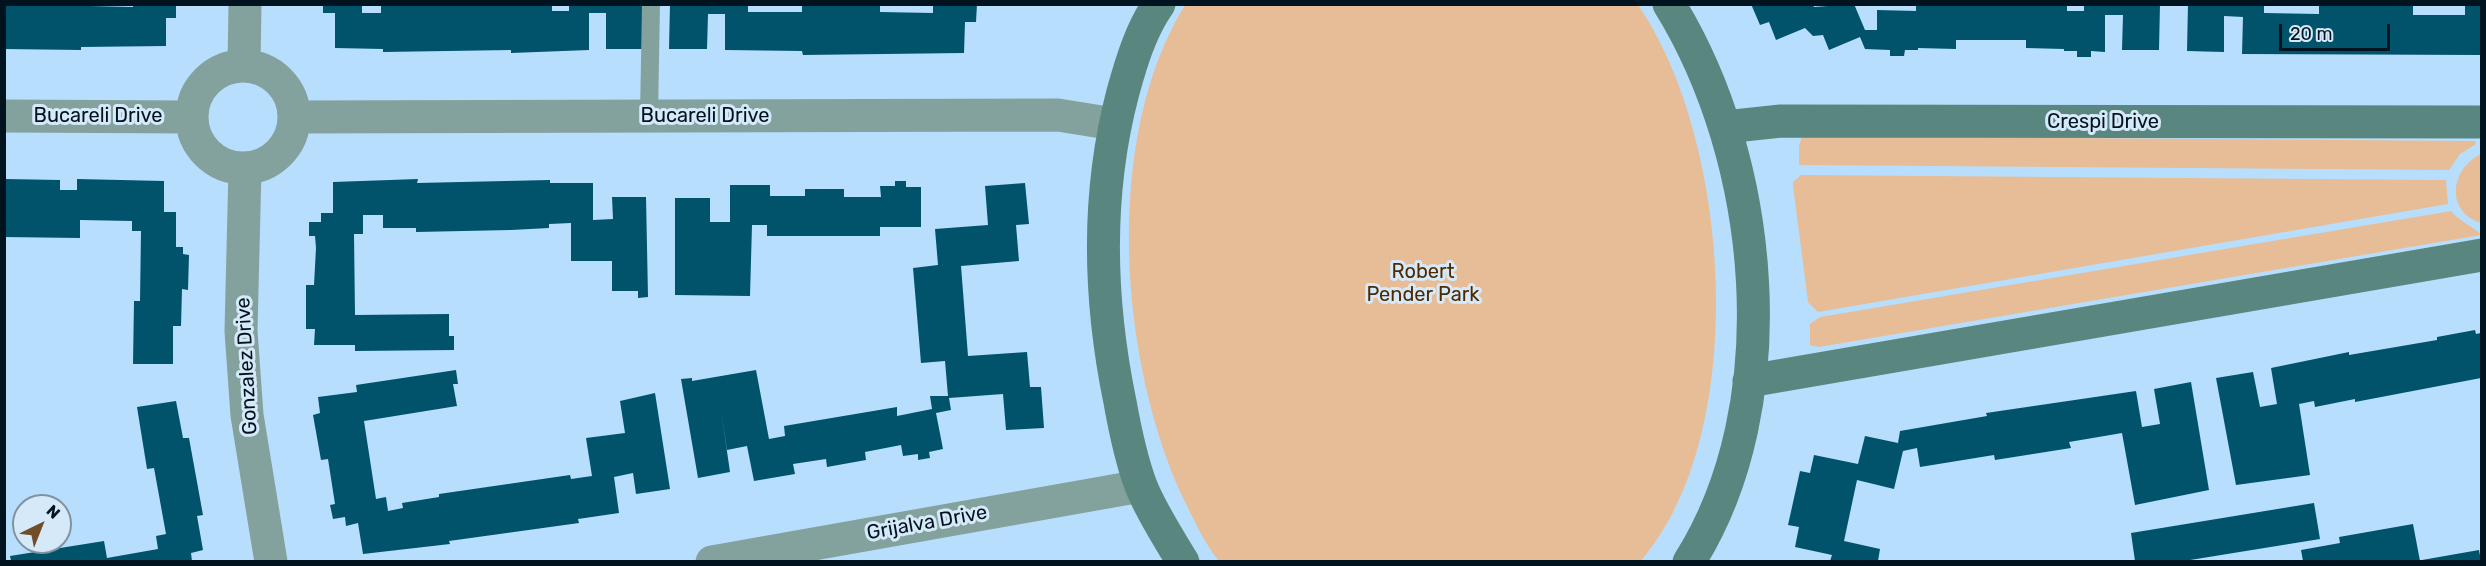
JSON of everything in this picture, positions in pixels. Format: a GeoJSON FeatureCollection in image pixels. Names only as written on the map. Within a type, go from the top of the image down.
{"type":"FeatureCollection","features":[{"type":"Feature","properties":{"kind":"street"},"geometry":{"type":"LineString","coordinates":[[244,65],[245,4]]}},
{"type":"Feature","properties":{"kind":"street"},"geometry":{"type":"LineString","coordinates":[[1159,4],[1131,63],[1114,124],[1103,200],[1104,278],[1109,349],[1125,431],[1141,486],[1160,525],[1183,561]]}},
{"type":"Feature","properties":{"kind":"street"},"geometry":{"type":"LineString","coordinates":[[1669,4],[1704,69],[1725,127],[1737,172],[1753,292],[1749,381],[1735,458],[1707,532],[1689,561]]}},
{"type":"Feature","properties":{"kind":"street"},"geometry":{"type":"LineString","coordinates":[[244,65],[268,71],[283,84],[292,100],[295,117],[290,140],[280,154],[264,165],[245,169],[223,164],[207,154],[195,136],[191,117],[197,95],[211,76],[227,68],[244,65]]}},
{"type":"Feature","properties":{"kind":"street","name":"Bucareli Drive"},"geometry":{"type":"LineString","coordinates":[[295,117],[1058,115],[1114,124]]}},
{"type":"Feature","properties":{"kind":"street","name":"Bucareli Drive"},"geometry":{"type":"LineString","coordinates":[[4,116],[191,117]]}},
{"type":"Feature","properties":{"kind":"street","name":"Crespi Drive"},"geometry":{"type":"LineString","coordinates":[[1725,127],[1781,121],[2481,122]]}},
{"type":"Feature","properties":{"kind":"street","name":"Gonzalez Drive"},"geometry":{"type":"LineString","coordinates":[[245,169],[241,331],[245,394],[271,561]]}},
{"type":"Feature","properties":{"kind":"street"},"geometry":{"type":"LineString","coordinates":[[1749,381],[2481,255]]}},
{"type":"Feature","properties":{"kind":"street","name":"Grijalva Drive"},"geometry":{"type":"LineString","coordinates":[[712,561],[1141,486]]}},
{"type":"Feature","properties":{"kind":"lane"},"geometry":{"type":"LineString","coordinates":[[649,116],[651,4]]}},
{"type":"Feature","properties":{"kind":"green space","name":"Robert Pender Park"},"geometry":{"type":"Polygon","coordinates":[[[1185,5],[1638,5],[1669,62],[1693,130],[1709,206],[1716,285],[1713,364],[1700,439],[1677,506],[1641,561],[1219,561],[1185,502],[1163,447],[1145,385],[1134,319],[1129,252],[1131,185],[1141,120],[1158,59],[1185,5]]]}},
{"type":"Feature","properties":{"kind":"green space"},"geometry":{"type":"Polygon","coordinates":[[[1802,136],[2475,141],[2476,144],[2460,154],[2449,170],[1799,165],[1799,146],[1802,136]]]}},
{"type":"Feature","properties":{"kind":"green space"},"geometry":{"type":"Polygon","coordinates":[[[2481,154],[2481,223],[2469,217],[2461,209],[2456,190],[2463,169],[2481,154]]]}},
{"type":"Feature","properties":{"kind":"green space"},"geometry":{"type":"Polygon","coordinates":[[[1801,175],[2446,180],[2448,204],[1818,312],[1808,302],[1793,186],[1793,182],[1801,175]]]}},
{"type":"Feature","properties":{"kind":"green space"},"geometry":{"type":"Polygon","coordinates":[[[2451,211],[2481,235],[1819,347],[1810,345],[1810,324],[1820,317],[2451,211]]]}},
{"type":"Feature","properties":{"kind":"building"},"geometry":{"type":"Polygon","coordinates":[[[4,4],[133,7],[133,4],[176,4],[176,18],[166,18],[166,46],[81,47],[81,50],[4,49],[4,4]]]}},
{"type":"Feature","properties":{"kind":"building"},"geometry":{"type":"Polygon","coordinates":[[[323,4],[362,4],[362,13],[381,13],[381,4],[552,5],[552,11],[569,11],[569,4],[644,4],[644,49],[606,49],[606,13],[589,13],[589,50],[511,53],[511,50],[383,52],[383,49],[335,48],[335,13],[323,13],[323,4]]]}},
{"type":"Feature","properties":{"kind":"building"},"geometry":{"type":"Polygon","coordinates":[[[670,4],[748,4],[748,12],[802,12],[802,4],[880,4],[880,12],[933,13],[933,4],[977,4],[976,22],[965,22],[964,53],[803,55],[802,51],[725,50],[725,14],[708,14],[707,49],[669,49],[670,4]]]}},
{"type":"Feature","properties":{"kind":"building"},"geometry":{"type":"Polygon","coordinates":[[[1751,4],[1813,4],[1814,7],[1854,4],[1865,30],[1877,30],[1877,10],[1916,11],[1916,4],[2067,4],[2067,11],[2084,11],[2084,4],[2160,4],[2159,50],[2122,50],[2123,15],[2105,15],[2105,52],[2091,51],[2091,57],[2077,57],[2077,51],[2064,51],[2064,49],[2026,48],[2026,40],[1956,40],[1956,49],[1918,48],[1918,50],[1905,50],[1904,56],[1890,56],[1890,50],[1865,49],[1860,37],[1829,50],[1823,35],[1813,36],[1805,28],[1776,40],[1769,22],[1760,25],[1751,4]]]}},
{"type":"Feature","properties":{"kind":"building"},"geometry":{"type":"Polygon","coordinates":[[[2188,4],[2264,4],[2264,13],[2319,14],[2319,4],[2413,4],[2413,15],[2465,15],[2465,4],[2481,4],[2481,55],[2242,54],[2243,17],[2224,16],[2224,52],[2187,51],[2188,4]]]}},
{"type":"Feature","properties":{"kind":"building"},"geometry":{"type":"Polygon","coordinates":[[[5,179],[60,180],[60,190],[77,190],[77,179],[164,181],[164,212],[176,212],[176,247],[183,247],[183,254],[189,255],[188,290],[182,289],[181,326],[173,326],[173,364],[133,364],[134,301],[140,301],[141,231],[132,231],[132,221],[80,220],[80,238],[4,237],[5,179]]]}},
{"type":"Feature","properties":{"kind":"building"},"geometry":{"type":"Polygon","coordinates":[[[418,179],[417,183],[550,180],[550,183],[593,183],[593,220],[613,219],[612,197],[646,197],[648,297],[638,298],[638,291],[612,291],[612,261],[571,261],[571,223],[549,224],[549,228],[416,232],[416,228],[383,228],[383,215],[363,215],[363,234],[354,234],[355,315],[449,314],[449,336],[454,336],[454,350],[355,351],[355,345],[314,345],[315,329],[306,329],[306,285],[314,285],[316,248],[315,236],[309,236],[309,222],[321,222],[321,213],[333,213],[333,182],[418,179]]]}},
{"type":"Feature","properties":{"kind":"building"},"geometry":{"type":"Polygon","coordinates":[[[895,181],[906,181],[906,187],[921,187],[921,227],[880,227],[880,236],[767,236],[767,225],[752,225],[750,296],[675,295],[675,198],[710,198],[710,222],[730,222],[730,185],[770,185],[770,196],[805,196],[805,189],[844,189],[844,197],[881,197],[880,186],[895,186],[895,181]]]}},
{"type":"Feature","properties":{"kind":"building"},"geometry":{"type":"Polygon","coordinates":[[[1025,183],[1029,224],[1016,225],[1019,261],[961,266],[968,356],[1027,352],[1030,387],[1041,387],[1044,428],[1006,430],[1003,394],[949,398],[951,410],[936,413],[943,449],[929,452],[930,458],[918,460],[918,454],[903,456],[901,445],[865,452],[866,460],[827,467],[826,459],[793,464],[795,474],[754,481],[747,446],[727,450],[721,410],[730,472],[698,478],[681,379],[692,378],[692,381],[756,370],[769,439],[785,436],[784,426],[897,407],[897,416],[932,409],[930,396],[948,396],[945,361],[921,363],[913,268],[938,265],[935,229],[988,225],[985,186],[1025,183]]]}},
{"type":"Feature","properties":{"kind":"building"},"geometry":{"type":"Polygon","coordinates":[[[2475,330],[2476,334],[2481,333],[2481,378],[2355,402],[2355,399],[2315,407],[2314,401],[2299,404],[2310,475],[2236,485],[2216,378],[2253,372],[2260,407],[2277,404],[2271,368],[2349,352],[2349,355],[2437,340],[2437,337],[2475,330]]]}},
{"type":"Feature","properties":{"kind":"building"},"geometry":{"type":"Polygon","coordinates":[[[456,370],[458,384],[453,384],[457,406],[364,421],[376,499],[386,497],[388,511],[403,508],[402,503],[439,497],[439,494],[570,475],[571,479],[592,476],[586,438],[625,433],[620,401],[655,393],[670,489],[636,494],[633,473],[614,477],[619,513],[578,519],[579,523],[449,541],[450,544],[363,554],[358,523],[346,526],[345,517],[333,519],[330,505],[335,504],[328,459],[321,460],[313,415],[320,413],[318,397],[357,392],[356,385],[456,370]]]}},
{"type":"Feature","properties":{"kind":"building"},"geometry":{"type":"Polygon","coordinates":[[[2191,382],[2209,490],[2135,505],[2122,433],[2069,442],[2071,448],[1995,460],[1994,455],[1920,467],[1917,448],[1903,451],[1894,489],[1857,480],[1844,541],[1880,549],[1878,561],[1830,561],[1832,555],[1795,547],[1799,527],[1788,525],[1800,471],[1810,473],[1814,455],[1858,464],[1865,436],[1898,443],[1900,431],[1987,416],[1986,413],[2136,391],[2142,427],[2160,424],[2154,389],[2191,382]]]}},
{"type":"Feature","properties":{"kind":"building"},"geometry":{"type":"Polygon","coordinates":[[[176,401],[183,438],[189,438],[203,515],[197,516],[203,550],[191,553],[192,561],[11,561],[10,556],[23,554],[72,554],[72,546],[104,541],[107,558],[158,549],[156,536],[166,534],[154,468],[147,469],[137,407],[176,401]]]}},
{"type":"Feature","properties":{"kind":"building"},"geometry":{"type":"Polygon","coordinates":[[[2314,503],[2320,539],[2184,561],[2135,561],[2131,533],[2314,503]]]}},
{"type":"Feature","properties":{"kind":"building"},"geometry":{"type":"Polygon","coordinates":[[[2413,524],[2420,561],[2303,561],[2301,550],[2340,543],[2339,537],[2413,524]]]}},
{"type":"Feature","properties":{"kind":"building"},"geometry":{"type":"Polygon","coordinates":[[[2479,550],[2481,561],[2422,561],[2422,560],[2479,550]]]}}]}
